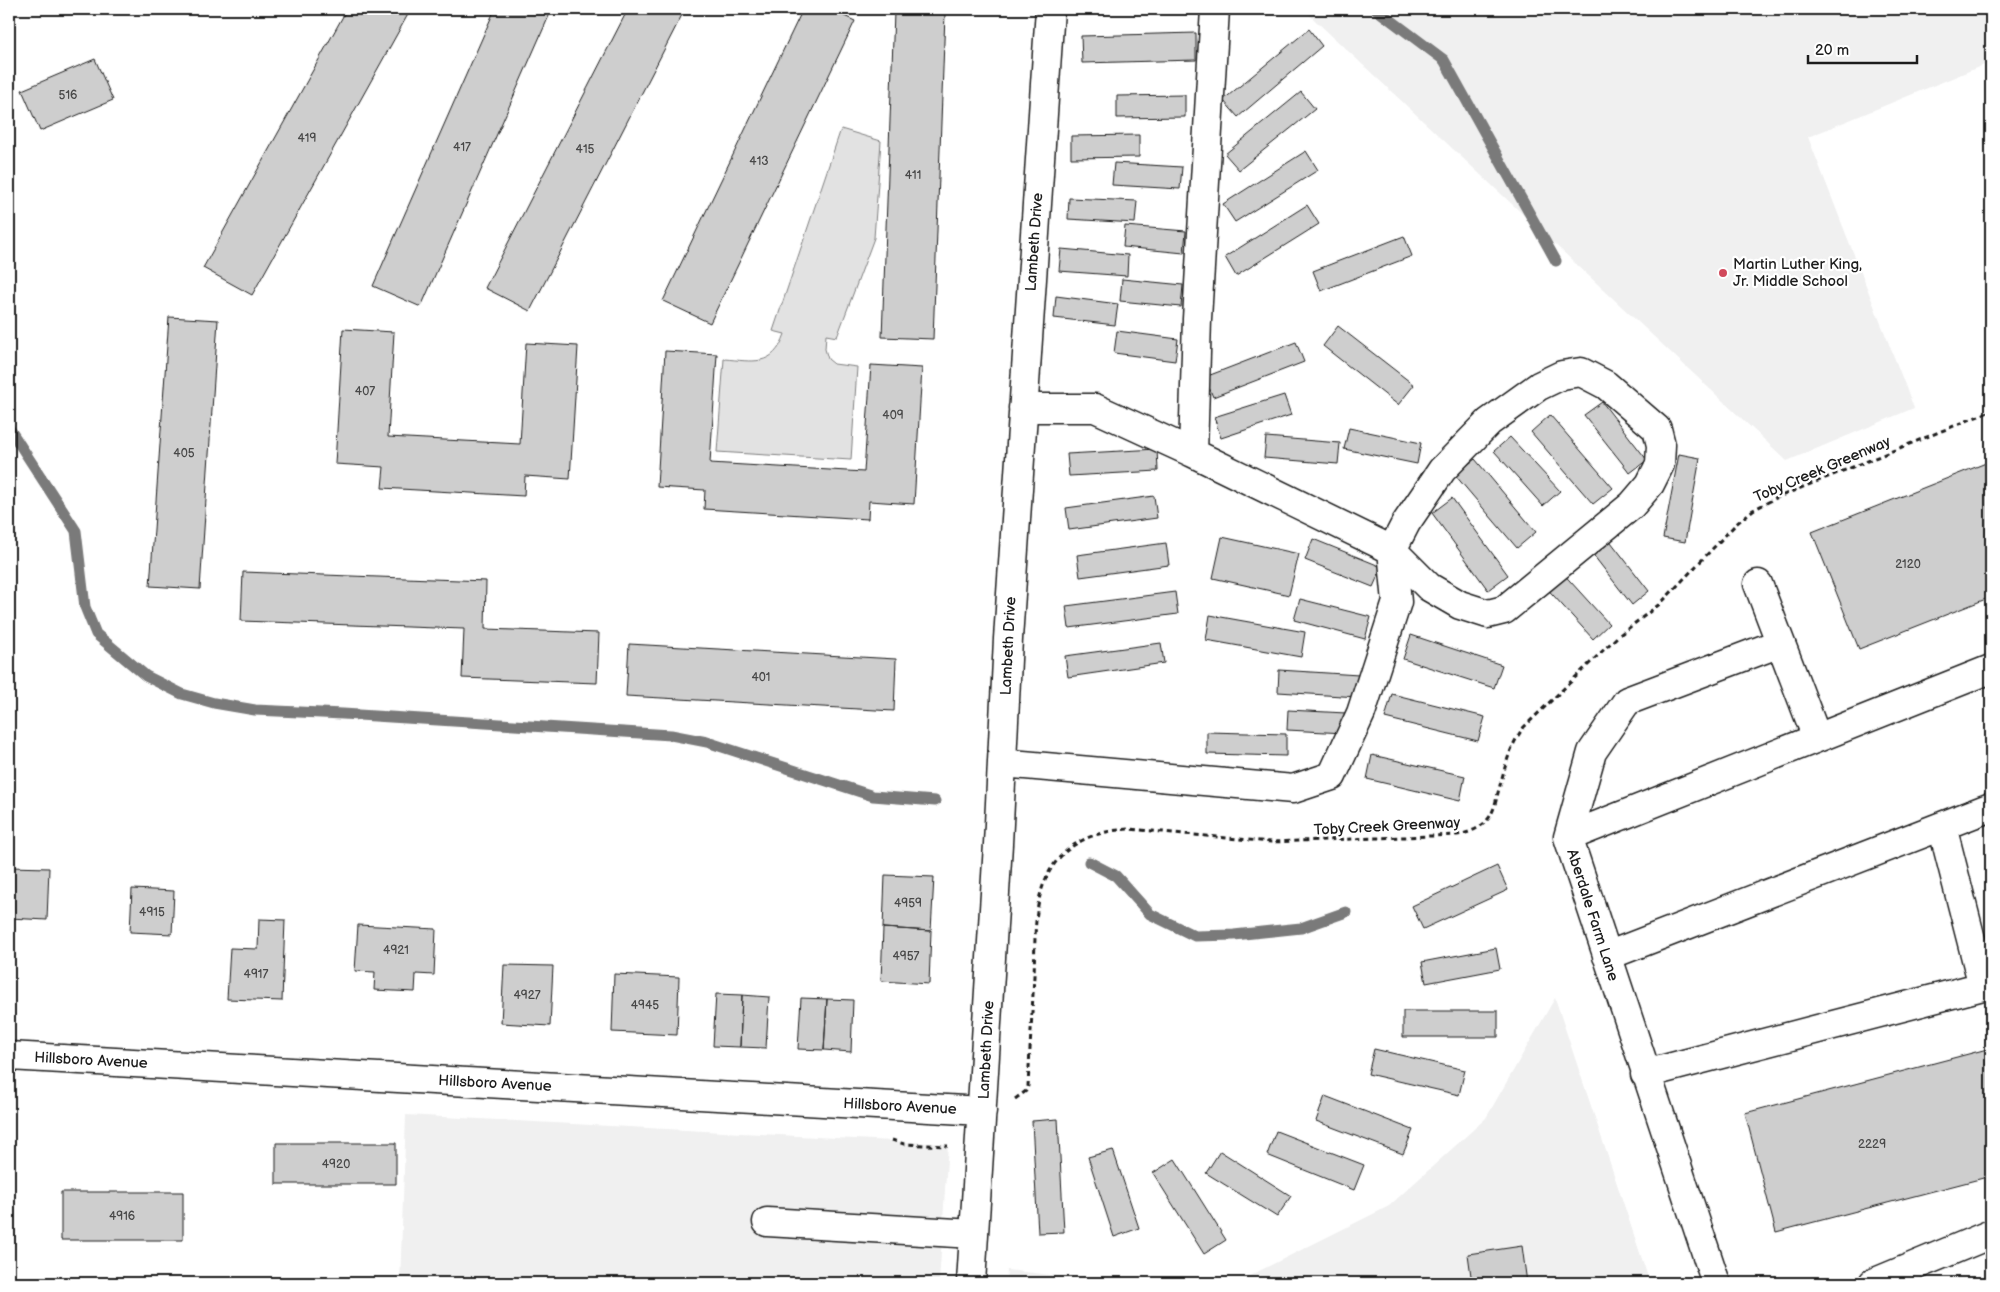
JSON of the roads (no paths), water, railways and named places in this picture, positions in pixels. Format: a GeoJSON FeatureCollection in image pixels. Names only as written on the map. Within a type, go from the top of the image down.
{"type":"FeatureCollection","features":[{"type":"Feature","properties":{"kind":"street","name":"Lambeth Drive"},"geometry":{"type":"LineString","coordinates":[[971,1283],[998,844],[1008,639],[1050,9]]}},
{"type":"Feature","properties":{"kind":"street"},"geometry":{"type":"LineString","coordinates":[[1192,453],[1215,9]]}},
{"type":"Feature","properties":{"kind":"street"},"geometry":{"type":"LineString","coordinates":[[1001,770],[1293,788],[1332,776],[1361,713],[1397,602],[1392,550],[1406,523],[1442,470],[1489,422],[1539,386],[1562,375],[1581,372],[1606,385],[1657,429],[1661,445],[1660,464],[1650,484],[1632,505],[1504,610],[1488,614],[1460,605],[1429,586],[1392,550],[1095,408],[1023,408]]}},
{"type":"Feature","properties":{"kind":"street"},"geometry":{"type":"LineString","coordinates":[[1758,584],[1817,738]]}},
{"type":"Feature","properties":{"kind":"street"},"geometry":{"type":"LineString","coordinates":[[1568,837],[1592,752],[1627,702],[1780,643]]}},
{"type":"Feature","properties":{"kind":"street","name":"Aberdale Farm Lane"},"geometry":{"type":"LineString","coordinates":[[1716,1283],[1645,1074],[1568,837],[1991,670]]}},
{"type":"Feature","properties":{"kind":"street"},"geometry":{"type":"LineString","coordinates":[[1607,956],[1991,807]]}},
{"type":"Feature","properties":{"kind":"street"},"geometry":{"type":"LineString","coordinates":[[1645,1074],[1983,986],[1942,826]]}},
{"type":"Feature","properties":{"kind":"street","name":"Hillsboro Avenue"},"geometry":{"type":"LineString","coordinates":[[9,1056],[982,1111]]}},
{"type":"Feature","properties":{"kind":"street"},"geometry":{"type":"LineString","coordinates":[[767,1222],[974,1234]]}},
{"type":"Feature","properties":{"kind":"street"},"geometry":{"type":"LineString","coordinates":[[1873,1283],[1991,1234]]}},
{"type":"Feature","properties":{"kind":"waterway"},"geometry":{"type":"LineString","coordinates":[[1376,9],[1444,60],[1556,261]]}},
{"type":"Feature","properties":{"kind":"waterway"},"geometry":{"type":"LineString","coordinates":[[9,428],[76,531],[85,607],[96,634],[146,676],[182,694],[214,703],[255,710],[671,735],[707,742],[873,796],[935,801]]}},
{"type":"Feature","properties":{"kind":"waterway"},"geometry":{"type":"LineString","coordinates":[[1089,862],[1116,876],[1150,914],[1195,936],[1234,935],[1301,928],[1346,912]]}},
{"type":"Feature","properties":{"kind":"place","name":"Martin Luther King, Jr. Middle School"},"geometry":{"type":"Point","coordinates":[1723,273]}}]}
